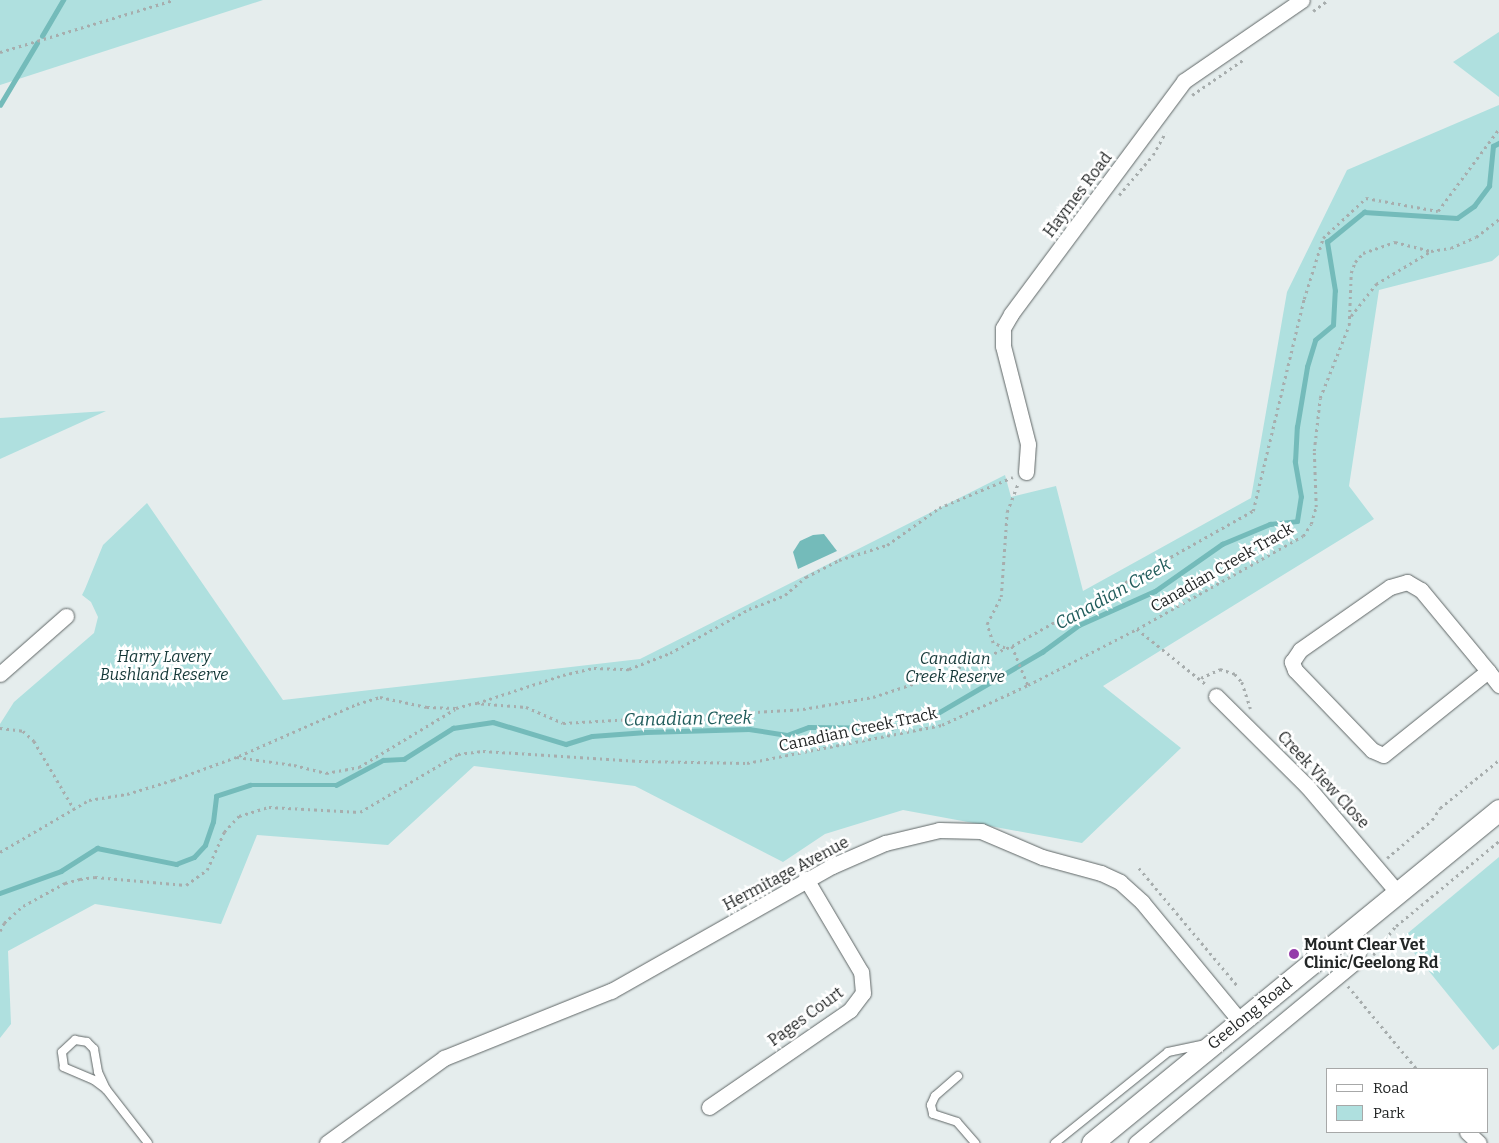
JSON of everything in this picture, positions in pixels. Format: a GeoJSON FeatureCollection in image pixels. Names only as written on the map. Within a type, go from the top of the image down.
{"type":"FeatureCollection","features":[{"type":"Feature","properties":{"kind":"main road","name":"Geelong Road"},"geometry":{"type":"LineString","coordinates":[[1431,866],[1499,802]]}},
{"type":"Feature","properties":{"kind":"main road","name":"Geelong Road"},"geometry":{"type":"LineString","coordinates":[[1092,1143],[1499,810]]}},
{"type":"Feature","properties":{"kind":"street","name":"Haymes Road"},"geometry":{"type":"LineString","coordinates":[[1026,472],[1028,444],[1003,346],[1003,328],[1011,314],[1184,81],[1302,0]]}},
{"type":"Feature","properties":{"kind":"street"},"geometry":{"type":"LineString","coordinates":[[1488,670],[1383,755],[1372,750],[1295,670],[1292,661],[1300,650],[1392,586],[1406,582],[1419,588],[1488,670],[1499,685]]}},
{"type":"Feature","properties":{"kind":"street"},"geometry":{"type":"LineString","coordinates":[[0,674],[66,616]]}},
{"type":"Feature","properties":{"kind":"street","name":"Creek View Close"},"geometry":{"type":"LineString","coordinates":[[1216,696],[1307,786],[1398,893]]}},
{"type":"Feature","properties":{"kind":"street","name":"Hermitage Avenue"},"geometry":{"type":"LineString","coordinates":[[327,1143],[437,1062],[611,990],[806,879],[878,846],[915,834],[958,828],[986,832],[1042,857],[1101,873],[1125,886],[1142,902],[1241,1022]]}},
{"type":"Feature","properties":{"kind":"street","name":"Pages Court"},"geometry":{"type":"LineString","coordinates":[[709,1107],[850,1010],[863,993],[861,972],[806,879]]}},
{"type":"Feature","properties":{"kind":"street"},"geometry":{"type":"LineString","coordinates":[[1325,986],[1346,979],[1357,957],[1353,930]]}},
{"type":"Feature","properties":{"kind":"street"},"geometry":{"type":"LineString","coordinates":[[1136,1143],[1325,986],[1339,968],[1328,950]]}},
{"type":"Feature","properties":{"kind":"street"},"geometry":{"type":"LineString","coordinates":[[1468,1133],[1479,1143]]}},
{"type":"Feature","properties":{"kind":"lane"},"geometry":{"type":"LineString","coordinates":[[106,1089],[92,1047],[82,1040],[68,1044],[62,1054],[64,1067],[94,1080],[106,1089],[148,1143]]}},
{"type":"Feature","properties":{"kind":"lane"},"geometry":{"type":"LineString","coordinates":[[1055,1143],[1161,1057],[1175,1048],[1213,1044]]}},
{"type":"Feature","properties":{"kind":"lane"},"geometry":{"type":"LineString","coordinates":[[958,1076],[935,1096],[931,1104],[933,1114],[957,1122],[975,1143]]}},
{"type":"Feature","properties":{"kind":"path"},"geometry":{"type":"LineString","coordinates":[[0,52],[173,0]]}},
{"type":"Feature","properties":{"kind":"path"},"geometry":{"type":"LineString","coordinates":[[1305,16],[1328,0]]}},
{"type":"Feature","properties":{"kind":"path"},"geometry":{"type":"LineString","coordinates":[[1189,98],[1251,54]]}},
{"type":"Feature","properties":{"kind":"path"},"geometry":{"type":"LineString","coordinates":[[1118,196],[1154,155],[1169,126]]}},
{"type":"Feature","properties":{"kind":"path"},"geometry":{"type":"LineString","coordinates":[[475,703],[526,707],[563,723],[803,709],[873,697],[940,675],[1006,649],[1253,511],[1304,299],[1323,238],[1366,198],[1438,211],[1499,129]]}},
{"type":"Feature","properties":{"kind":"path","name":"Canadian Creek Track"},"geometry":{"type":"LineString","coordinates":[[0,932],[4,923],[23,906],[51,889],[80,879],[95,877],[186,885],[207,870],[224,832],[239,816],[268,807],[360,812],[458,754],[483,751],[639,761],[747,763],[942,725],[1028,685],[1137,629],[1303,536],[1316,507],[1314,451],[1320,398],[1350,317],[1351,273],[1363,253],[1395,242],[1431,251],[1450,248],[1476,237],[1499,219]]}},
{"type":"Feature","properties":{"kind":"path"},"geometry":{"type":"LineString","coordinates":[[1350,317],[1376,284],[1431,251]]}},
{"type":"Feature","properties":{"kind":"path"},"geometry":{"type":"LineString","coordinates":[[235,757],[294,765],[326,773],[358,767],[456,708],[563,675],[594,668],[629,669],[670,653],[749,609],[785,595],[806,577],[840,560],[887,545],[939,508],[1026,472]]}},
{"type":"Feature","properties":{"kind":"path"},"geometry":{"type":"LineString","coordinates":[[1006,649],[993,643],[987,624],[1001,597],[1007,512],[1016,487]]}},
{"type":"Feature","properties":{"kind":"path"},"geometry":{"type":"LineString","coordinates":[[1137,629],[1201,678],[1216,696]]}},
{"type":"Feature","properties":{"kind":"path"},"geometry":{"type":"LineString","coordinates":[[1012,646],[1028,685]]}},
{"type":"Feature","properties":{"kind":"path"},"geometry":{"type":"LineString","coordinates":[[1201,678],[1220,669],[1235,674],[1242,682],[1251,709],[1257,716]]}},
{"type":"Feature","properties":{"kind":"path"},"geometry":{"type":"LineString","coordinates":[[0,852],[94,798],[135,792],[235,757],[356,704],[380,697],[427,707],[456,708]]}},
{"type":"Feature","properties":{"kind":"path"},"geometry":{"type":"LineString","coordinates":[[0,728],[23,730],[34,741],[74,809]]}},
{"type":"Feature","properties":{"kind":"path"},"geometry":{"type":"LineString","coordinates":[[1382,852],[1388,860],[1440,808],[1499,760]]}},
{"type":"Feature","properties":{"kind":"path"},"geometry":{"type":"LineString","coordinates":[[1369,961],[1386,936],[1499,841]]}},
{"type":"Feature","properties":{"kind":"path"},"geometry":{"type":"LineString","coordinates":[[1139,868],[1237,985]]}},
{"type":"Feature","properties":{"kind":"path"},"geometry":{"type":"LineString","coordinates":[[1346,979],[1417,1068]]}},
{"type":"Feature","properties":{"kind":"green space"},"geometry":{"type":"Polygon","coordinates":[[[0,0],[263,0],[0,85],[0,0]]]}},
{"type":"Feature","properties":{"kind":"green space"},"geometry":{"type":"Polygon","coordinates":[[[1499,32],[1499,97],[1453,62],[1499,32]]]}},
{"type":"Feature","properties":{"kind":"green space","name":"Canadian Creek Reserve"},"geometry":{"type":"Polygon","coordinates":[[[1499,105],[1499,255],[1492,261],[1379,290],[1349,486],[1374,519],[1103,686],[1181,748],[1082,843],[903,810],[825,834],[783,862],[635,786],[474,766],[388,845],[257,835],[221,924],[95,904],[8,951],[11,1024],[0,1038],[0,724],[14,702],[94,633],[98,617],[91,602],[82,595],[103,545],[147,503],[283,700],[640,659],[1005,475],[1011,497],[1056,486],[1083,591],[1251,498],[1287,292],[1347,170],[1499,105]]]}},
{"type":"Feature","properties":{"kind":"green space"},"geometry":{"type":"Polygon","coordinates":[[[106,411],[0,459],[0,418],[106,411]]]}},
{"type":"Feature","properties":{"kind":"green space"},"geometry":{"type":"Polygon","coordinates":[[[1499,857],[1499,1045],[1493,1050],[1402,938],[1499,857]]]}},
{"type":"Feature","properties":{"kind":"shaded area"},"geometry":{"type":"Polygon","coordinates":[[[824,534],[837,551],[798,569],[793,552],[800,541],[813,535],[824,534]]]}},
{"type":"Feature","properties":{"kind":"waterway"},"geometry":{"type":"LineString","coordinates":[[42,36],[63,0]]}},
{"type":"Feature","properties":{"kind":"waterway"},"geometry":{"type":"LineString","coordinates":[[0,105],[37,43]]}},
{"type":"Feature","properties":{"kind":"waterway","name":"Canadian Creek"},"geometry":{"type":"LineString","coordinates":[[0,893],[61,871],[97,848],[176,864],[194,857],[205,845],[213,822],[216,796],[250,785],[336,785],[383,760],[404,759],[453,728],[493,722],[566,744],[592,736],[646,732],[749,729],[787,735],[809,727],[891,728],[938,713],[1042,652],[1079,625],[1155,591],[1222,544],[1270,524],[1297,521],[1301,497],[1295,462],[1297,427],[1307,367],[1315,340],[1333,325],[1335,291],[1327,242],[1364,212],[1457,218],[1474,206],[1489,186],[1493,146],[1499,143]]}},
{"type":"Feature","properties":{"kind":"place","name":"Mount Clear Vet Clinic/Geelong Rd"},"geometry":{"type":"Point","coordinates":[1294,954]}},
{"type":"Feature","properties":{"kind":"park label","name":"Harry Lavery Bushland Reserve"},"geometry":{"type":"Point","coordinates":[164,666]}}]}
